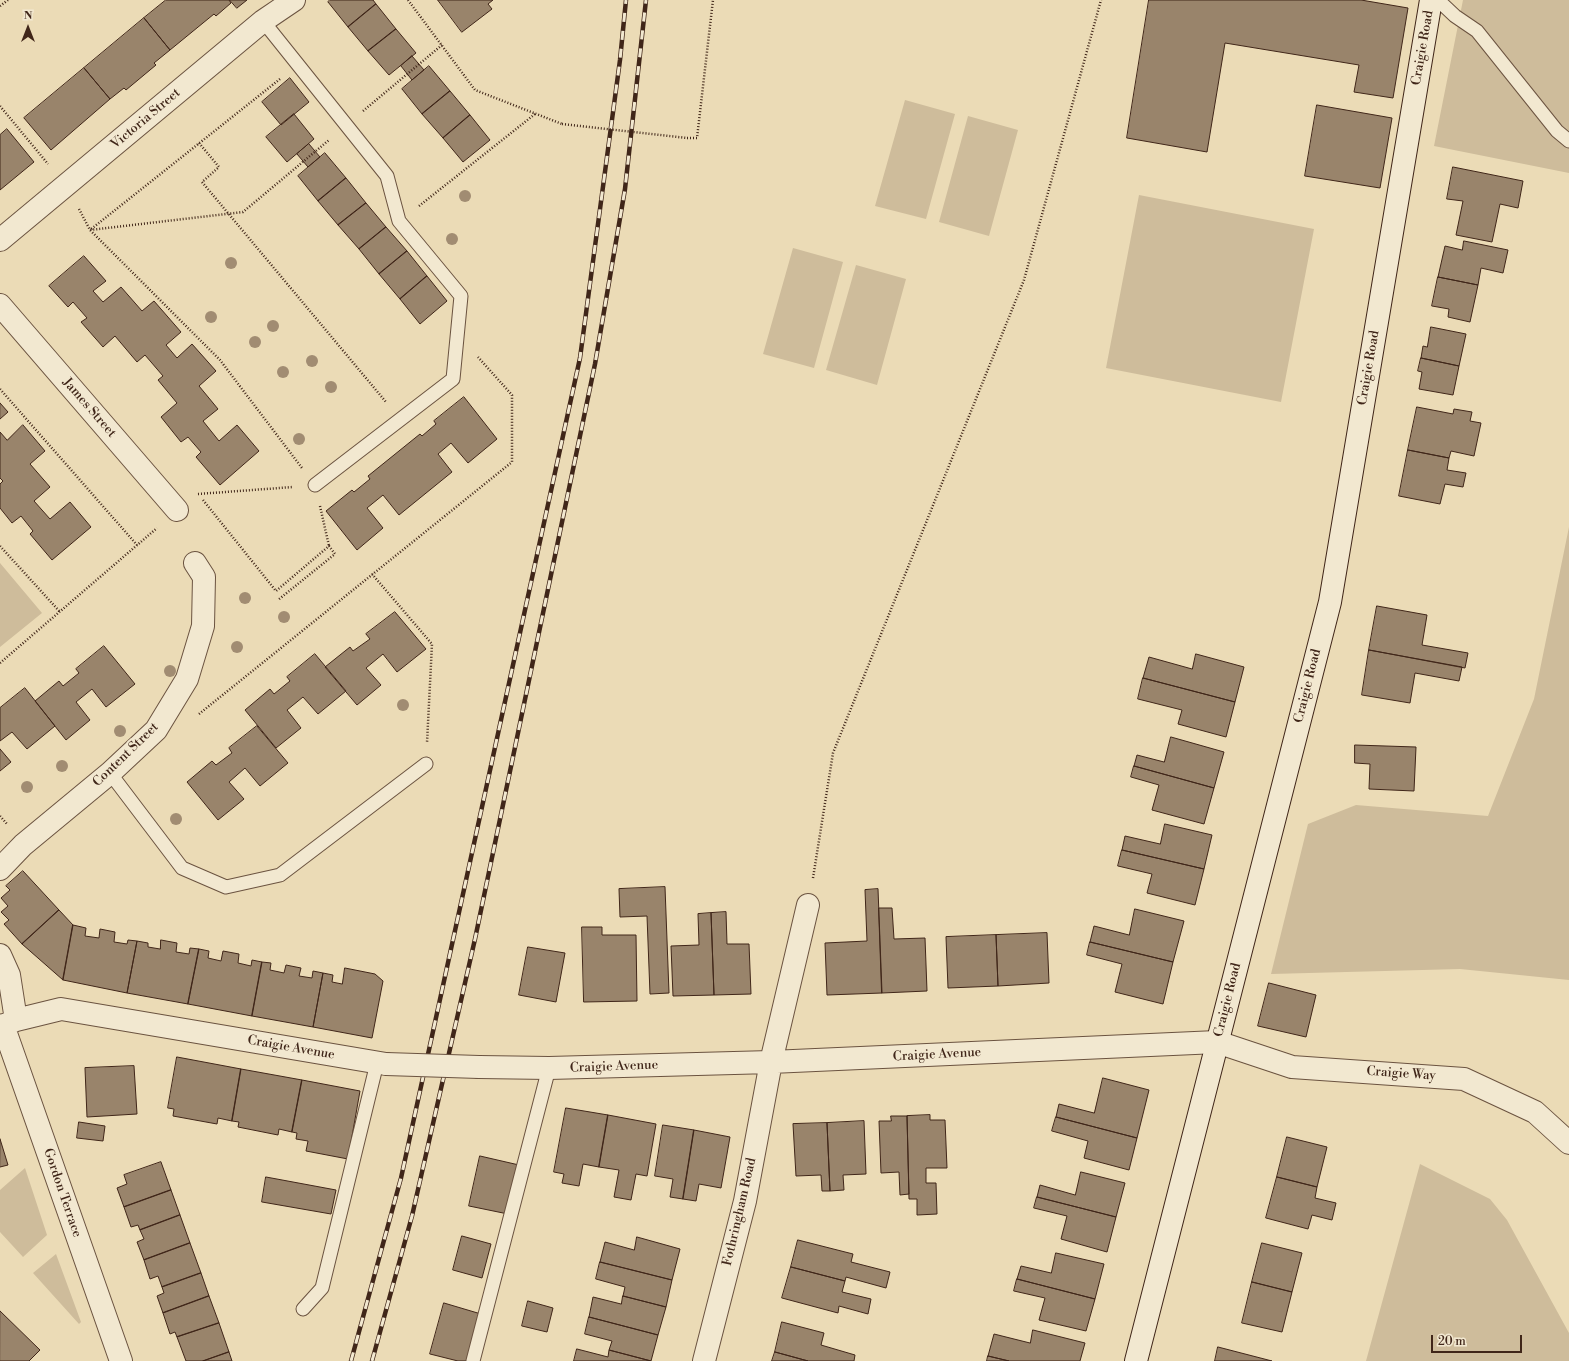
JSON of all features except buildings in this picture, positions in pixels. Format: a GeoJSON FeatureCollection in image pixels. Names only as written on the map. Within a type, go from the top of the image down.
{"type":"FeatureCollection","features":[{"type":"Feature","properties":{"kind":"street","name":"Victoria Street"},"geometry":{"type":"LineString","coordinates":[[0,240],[263,22],[294,0]]}},
{"type":"Feature","properties":{"kind":"street","name":"Craigie Road"},"geometry":{"type":"LineString","coordinates":[[1136,1361],[1330,602],[1431,0]]}},
{"type":"Feature","properties":{"kind":"street","name":"James Street"},"geometry":{"type":"LineString","coordinates":[[0,305],[177,510]]}},
{"type":"Feature","properties":{"kind":"street","name":"Content Street"},"geometry":{"type":"LineString","coordinates":[[0,869],[23,845],[110,773],[156,730],[187,679],[203,626],[204,577],[195,563]]}},
{"type":"Feature","properties":{"kind":"street","name":"Fothringham Road"},"geometry":{"type":"LineString","coordinates":[[704,1361],[745,1201],[770,1062],[808,905]]}},
{"type":"Feature","properties":{"kind":"street"},"geometry":{"type":"LineString","coordinates":[[0,955],[10,975],[6,1024]]}},
{"type":"Feature","properties":{"kind":"street","name":"Craigie Avenue"},"geometry":{"type":"LineString","coordinates":[[6,1024],[61,1009],[381,1063],[480,1067],[549,1068],[770,1062],[1217,1042]]}},
{"type":"Feature","properties":{"kind":"street","name":"Gordon Terrace"},"geometry":{"type":"LineString","coordinates":[[6,1024],[121,1361]]}},
{"type":"Feature","properties":{"kind":"street","name":"Craigie Way"},"geometry":{"type":"LineString","coordinates":[[1217,1042],[1292,1067],[1464,1079],[1535,1112],[1569,1143]]}},
{"type":"Feature","properties":{"kind":"lane"},"geometry":{"type":"LineString","coordinates":[[1438,0],[1455,16],[1477,31],[1557,131],[1569,141]]}},
{"type":"Feature","properties":{"kind":"lane"},"geometry":{"type":"LineString","coordinates":[[263,22],[387,176],[399,221],[461,296],[453,379],[315,485]]}},
{"type":"Feature","properties":{"kind":"lane"},"geometry":{"type":"LineString","coordinates":[[110,773],[182,868],[226,887],[280,875],[426,764]]}},
{"type":"Feature","properties":{"kind":"lane"},"geometry":{"type":"LineString","coordinates":[[303,1309],[322,1288],[381,1063]]}},
{"type":"Feature","properties":{"kind":"lane"},"geometry":{"type":"LineString","coordinates":[[472,1361],[549,1068]]}},
{"type":"Feature","properties":{"kind":"path"},"geometry":{"type":"LineString","coordinates":[[0,6],[8,0]]}},
{"type":"Feature","properties":{"kind":"path"},"geometry":{"type":"LineString","coordinates":[[408,0],[475,90],[562,124],[687,138],[697,138],[713,0]]}},
{"type":"Feature","properties":{"kind":"path"},"geometry":{"type":"LineString","coordinates":[[808,905],[833,752],[1024,280],[1101,0]]}},
{"type":"Feature","properties":{"kind":"path"},"geometry":{"type":"LineString","coordinates":[[90,230],[243,212],[442,45]]}},
{"type":"Feature","properties":{"kind":"path"},"geometry":{"type":"LineString","coordinates":[[90,230],[297,65]]}},
{"type":"Feature","properties":{"kind":"path"},"geometry":{"type":"LineString","coordinates":[[399,221],[535,114]]}},
{"type":"Feature","properties":{"kind":"path"},"geometry":{"type":"LineString","coordinates":[[199,143],[219,168],[202,182],[400,420]]}},
{"type":"Feature","properties":{"kind":"path"},"geometry":{"type":"LineString","coordinates":[[90,230],[220,360],[315,485],[329,546],[335,554],[278,600]]}},
{"type":"Feature","properties":{"kind":"path"},"geometry":{"type":"LineString","coordinates":[[197,716],[512,462],[512,395],[457,332]]}},
{"type":"Feature","properties":{"kind":"path"},"geometry":{"type":"LineString","coordinates":[[0,389],[137,546]]}},
{"type":"Feature","properties":{"kind":"path"},"geometry":{"type":"LineString","coordinates":[[1,662],[177,510],[198,494],[315,485]]}},
{"type":"Feature","properties":{"kind":"path"},"geometry":{"type":"LineString","coordinates":[[198,494],[276,591],[329,546]]}},
{"type":"Feature","properties":{"kind":"path"},"geometry":{"type":"LineString","coordinates":[[0,546],[60,612]]}},
{"type":"Feature","properties":{"kind":"path"},"geometry":{"type":"LineString","coordinates":[[372,574],[432,644],[426,764]]}},
{"type":"Feature","properties":{"kind":"shaded area"},"geometry":{"type":"Polygon","coordinates":[[[1463,0],[1569,0],[1569,173],[1434,146],[1463,0]]]}},
{"type":"Feature","properties":{"kind":"shaded area"},"geometry":{"type":"Polygon","coordinates":[[[905,100],[955,114],[926,219],[875,206],[905,100]]]}},
{"type":"Feature","properties":{"kind":"shaded area"},"geometry":{"type":"Polygon","coordinates":[[[968,116],[1018,130],[989,236],[939,222],[968,116]]]}},
{"type":"Feature","properties":{"kind":"shaded area"},"geometry":{"type":"Polygon","coordinates":[[[1139,195],[1314,229],[1281,402],[1106,368],[1139,195]]]}},
{"type":"Feature","properties":{"kind":"shaded area"},"geometry":{"type":"Polygon","coordinates":[[[793,248],[843,262],[814,368],[763,354],[793,248]]]}},
{"type":"Feature","properties":{"kind":"shaded area"},"geometry":{"type":"Polygon","coordinates":[[[856,265],[906,279],[877,385],[826,370],[856,265]]]}},
{"type":"Feature","properties":{"kind":"shaded area"},"geometry":{"type":"Polygon","coordinates":[[[1569,527],[1569,980],[1460,969],[1271,974],[1308,824],[1356,805],[1488,816],[1534,699],[1569,527]]]}},
{"type":"Feature","properties":{"kind":"shaded area"},"geometry":{"type":"Polygon","coordinates":[[[0,563],[42,613],[0,647],[0,563]]]}},
{"type":"Feature","properties":{"kind":"shaded area"},"geometry":{"type":"Polygon","coordinates":[[[1420,1164],[1490,1199],[1507,1220],[1569,1333],[1569,1361],[1366,1361],[1420,1164]]]}},
{"type":"Feature","properties":{"kind":"shaded area"},"geometry":{"type":"Polygon","coordinates":[[[25,1168],[47,1235],[23,1257],[0,1232],[0,1190],[25,1168]]]}},
{"type":"Feature","properties":{"kind":"shaded area"},"geometry":{"type":"Polygon","coordinates":[[[56,1254],[81,1322],[79,1324],[33,1273],[56,1254]]]}},
{"type":"Feature","properties":{"kind":"railway"},"geometry":{"type":"LineString","coordinates":[[351,1361],[401,1178],[580,358],[620,60],[626,0]]}},
{"type":"Feature","properties":{"kind":"railway"},"geometry":{"type":"LineString","coordinates":[[372,1361],[412,1216],[475,939],[595,364],[625,189],[646,0]]}}]}
